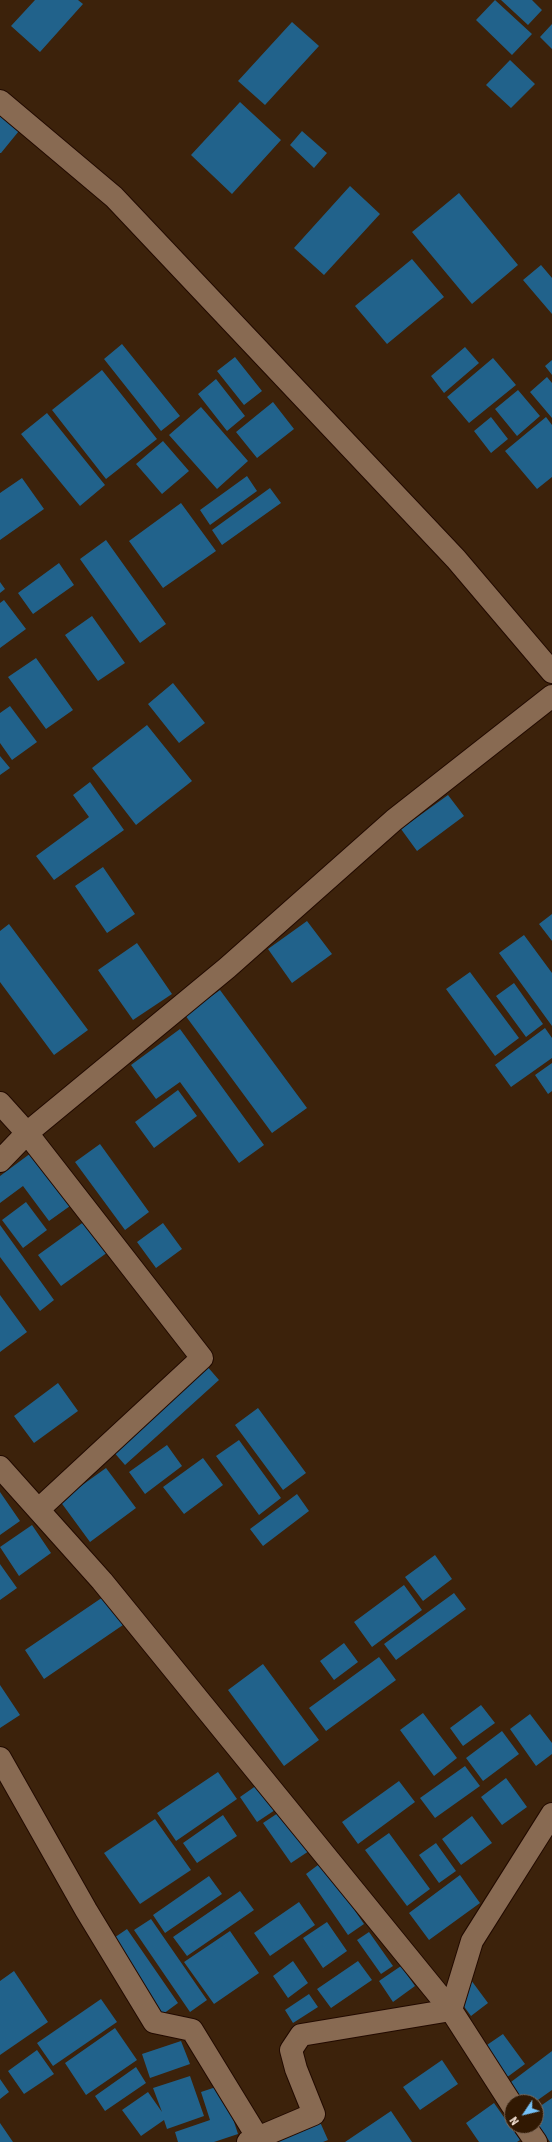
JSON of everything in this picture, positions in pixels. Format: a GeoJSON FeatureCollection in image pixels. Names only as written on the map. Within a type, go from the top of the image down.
{"type":"FeatureCollection","features":[{"type":"Feature","properties":{"kind":"street"},"geometry":{"type":"LineString","coordinates":[[0,101],[114,197],[456,559],[552,672]]}},
{"type":"Feature","properties":{"kind":"street"},"geometry":{"type":"LineString","coordinates":[[0,1161],[26,1134],[227,968],[394,820],[552,696]]}},
{"type":"Feature","properties":{"kind":"street"},"geometry":{"type":"LineString","coordinates":[[0,1103],[202,1358],[39,1509]]}},
{"type":"Feature","properties":{"kind":"street"},"geometry":{"type":"LineString","coordinates":[[0,1467],[102,1581],[451,2010],[505,2094]]}},
{"type":"Feature","properties":{"kind":"street"},"geometry":{"type":"LineString","coordinates":[[0,1758],[86,1910],[154,2022],[192,2030],[253,2140],[314,2114],[296,2069],[291,2050],[301,2035],[451,2010]]}},
{"type":"Feature","properties":{"kind":"street"},"geometry":{"type":"LineString","coordinates":[[451,2010],[472,1941],[552,1814]]}},
{"type":"Feature","properties":{"kind":"building"},"geometry":{"type":"Polygon","coordinates":[[[35,0],[78,0],[83,4],[40,52],[11,26],[35,0]]]}},
{"type":"Feature","properties":{"kind":"building"},"geometry":{"type":"Polygon","coordinates":[[[495,0],[532,34],[512,55],[476,20],[495,0]]]}},
{"type":"Feature","properties":{"kind":"building"},"geometry":{"type":"Polygon","coordinates":[[[501,0],[532,0],[542,10],[528,25],[501,0]]]}},
{"type":"Feature","properties":{"kind":"building"},"geometry":{"type":"Polygon","coordinates":[[[292,22],[319,46],[265,105],[238,81],[292,22]]]}},
{"type":"Feature","properties":{"kind":"building"},"geometry":{"type":"Polygon","coordinates":[[[552,24],[552,49],[540,37],[552,24]]]}},
{"type":"Feature","properties":{"kind":"building"},"geometry":{"type":"Polygon","coordinates":[[[510,60],[535,84],[511,108],[486,85],[510,60]]]}},
{"type":"Feature","properties":{"kind":"building"},"geometry":{"type":"Polygon","coordinates":[[[240,102],[281,140],[232,194],[191,155],[240,102]]]}},
{"type":"Feature","properties":{"kind":"building"},"geometry":{"type":"Polygon","coordinates":[[[0,107],[23,126],[1,153],[0,153],[0,107]]]}},
{"type":"Feature","properties":{"kind":"building"},"geometry":{"type":"Polygon","coordinates":[[[302,131],[327,153],[314,168],[290,145],[302,131]]]}},
{"type":"Feature","properties":{"kind":"building"},"geometry":{"type":"Polygon","coordinates":[[[350,186],[380,214],[324,275],[294,248],[350,186]]]}},
{"type":"Feature","properties":{"kind":"building"},"geometry":{"type":"Polygon","coordinates":[[[459,193],[518,265],[472,304],[412,232],[459,193]]]}},
{"type":"Feature","properties":{"kind":"building"},"geometry":{"type":"Polygon","coordinates":[[[412,259],[444,297],[387,344],[355,306],[412,259]]]}},
{"type":"Feature","properties":{"kind":"building"},"geometry":{"type":"Polygon","coordinates":[[[541,265],[552,278],[552,314],[523,280],[541,265]]]}},
{"type":"Feature","properties":{"kind":"building"},"geometry":{"type":"Polygon","coordinates":[[[122,344],[180,416],[161,431],[104,359],[122,344]]]}},
{"type":"Feature","properties":{"kind":"building"},"geometry":{"type":"Polygon","coordinates":[[[465,347],[479,363],[444,393],[431,376],[465,347]]]}},
{"type":"Feature","properties":{"kind":"building"},"geometry":{"type":"Polygon","coordinates":[[[235,357],[262,391],[244,405],[217,371],[235,357]]]}},
{"type":"Feature","properties":{"kind":"building"},"geometry":{"type":"Polygon","coordinates":[[[493,358],[516,385],[469,423],[447,397],[493,358]]]}},
{"type":"Feature","properties":{"kind":"building"},"geometry":{"type":"Polygon","coordinates":[[[552,360],[552,375],[545,366],[552,360]]]}},
{"type":"Feature","properties":{"kind":"building"},"geometry":{"type":"Polygon","coordinates":[[[102,370],[157,439],[106,479],[52,410],[102,370]]]}},
{"type":"Feature","properties":{"kind":"building"},"geometry":{"type":"Polygon","coordinates":[[[547,377],[552,383],[552,418],[530,392],[547,377]]]}},
{"type":"Feature","properties":{"kind":"building"},"geometry":{"type":"Polygon","coordinates":[[[216,379],[245,416],[227,431],[198,394],[216,379]]]}},
{"type":"Feature","properties":{"kind":"building"},"geometry":{"type":"Polygon","coordinates":[[[518,390],[540,416],[517,436],[495,409],[518,390]]]}},
{"type":"Feature","properties":{"kind":"building"},"geometry":{"type":"Polygon","coordinates":[[[273,402],[294,429],[257,458],[236,432],[273,402]]]}},
{"type":"Feature","properties":{"kind":"building"},"geometry":{"type":"Polygon","coordinates":[[[201,407],[248,461],[217,489],[169,435],[201,407]]]}},
{"type":"Feature","properties":{"kind":"building"},"geometry":{"type":"Polygon","coordinates":[[[47,413],[105,485],[80,506],[21,434],[47,413]]]}},
{"type":"Feature","properties":{"kind":"building"},"geometry":{"type":"Polygon","coordinates":[[[491,417],[508,439],[491,453],[474,431],[491,417]]]}},
{"type":"Feature","properties":{"kind":"building"},"geometry":{"type":"Polygon","coordinates":[[[546,417],[552,425],[552,477],[537,489],[505,451],[546,417]]]}},
{"type":"Feature","properties":{"kind":"building"},"geometry":{"type":"Polygon","coordinates":[[[163,441],[189,471],[162,494],[136,464],[163,441]]]}},
{"type":"Feature","properties":{"kind":"building"},"geometry":{"type":"Polygon","coordinates":[[[247,476],[257,491],[210,525],[200,510],[247,476]]]}},
{"type":"Feature","properties":{"kind":"building"},"geometry":{"type":"Polygon","coordinates":[[[22,478],[44,509],[0,540],[0,493],[22,478]]]}},
{"type":"Feature","properties":{"kind":"building"},"geometry":{"type":"Polygon","coordinates":[[[270,488],[281,503],[222,545],[212,530],[270,488]]]}},
{"type":"Feature","properties":{"kind":"building"},"geometry":{"type":"Polygon","coordinates":[[[181,503],[216,551],[163,588],[129,541],[181,503]]]}},
{"type":"Feature","properties":{"kind":"building"},"geometry":{"type":"Polygon","coordinates":[[[106,540],[166,624],[140,643],[80,559],[106,540]]]}},
{"type":"Feature","properties":{"kind":"building"},"geometry":{"type":"Polygon","coordinates":[[[59,563],[74,585],[33,614],[18,593],[59,563]]]}},
{"type":"Feature","properties":{"kind":"building"},"geometry":{"type":"Polygon","coordinates":[[[0,582],[5,589],[0,593],[0,582]]]}},
{"type":"Feature","properties":{"kind":"building"},"geometry":{"type":"Polygon","coordinates":[[[4,600],[26,629],[0,648],[0,603],[4,600]]]}},
{"type":"Feature","properties":{"kind":"building"},"geometry":{"type":"Polygon","coordinates":[[[92,616],[125,663],[98,681],[65,635],[92,616]]]}},
{"type":"Feature","properties":{"kind":"building"},"geometry":{"type":"Polygon","coordinates":[[[36,658],[73,710],[46,729],[8,677],[36,658]]]}},
{"type":"Feature","properties":{"kind":"building"},"geometry":{"type":"Polygon","coordinates":[[[173,683],[205,723],[179,743],[148,704],[173,683]]]}},
{"type":"Feature","properties":{"kind":"building"},"geometry":{"type":"Polygon","coordinates":[[[10,706],[37,742],[12,760],[0,743],[0,713],[10,706]]]}},
{"type":"Feature","properties":{"kind":"building"},"geometry":{"type":"Polygon","coordinates":[[[147,725],[192,781],[136,825],[92,768],[147,725]]]}},
{"type":"Feature","properties":{"kind":"building"},"geometry":{"type":"Polygon","coordinates":[[[0,756],[10,768],[0,775],[0,756]]]}},
{"type":"Feature","properties":{"kind":"building"},"geometry":{"type":"Polygon","coordinates":[[[90,782],[124,830],[54,880],[36,856],[89,817],[73,795],[90,782]]]}},
{"type":"Feature","properties":{"kind":"building"},"geometry":{"type":"Polygon","coordinates":[[[448,795],[464,816],[417,851],[401,829],[448,795]]]}},
{"type":"Feature","properties":{"kind":"building"},"geometry":{"type":"Polygon","coordinates":[[[103,867],[135,914],[107,933],[75,886],[103,867]]]}},
{"type":"Feature","properties":{"kind":"building"},"geometry":{"type":"Polygon","coordinates":[[[552,914],[552,941],[539,924],[552,914]]]}},
{"type":"Feature","properties":{"kind":"building"},"geometry":{"type":"Polygon","coordinates":[[[307,921],[332,954],[292,983],[268,949],[307,921]]]}},
{"type":"Feature","properties":{"kind":"building"},"geometry":{"type":"Polygon","coordinates":[[[9,924],[88,1030],[54,1055],[0,982],[0,931],[9,924]]]}},
{"type":"Feature","properties":{"kind":"building"},"geometry":{"type":"Polygon","coordinates":[[[524,935],[552,973],[552,1026],[499,953],[524,935]]]}},
{"type":"Feature","properties":{"kind":"building"},"geometry":{"type":"Polygon","coordinates":[[[137,943],[172,994],[133,1020],[98,970],[137,943]]]}},
{"type":"Feature","properties":{"kind":"building"},"geometry":{"type":"Polygon","coordinates":[[[470,972],[519,1038],[495,1056],[446,989],[470,972]]]}},
{"type":"Feature","properties":{"kind":"building"},"geometry":{"type":"Polygon","coordinates":[[[514,983],[543,1024],[526,1037],[496,996],[514,983]]]}},
{"type":"Feature","properties":{"kind":"building"},"geometry":{"type":"Polygon","coordinates":[[[220,990],[307,1108],[272,1133],[185,1015],[220,990]]]}},
{"type":"Feature","properties":{"kind":"building"},"geometry":{"type":"Polygon","coordinates":[[[545,1028],[552,1038],[552,1058],[511,1087],[495,1065],[545,1028]]]}},
{"type":"Feature","properties":{"kind":"building"},"geometry":{"type":"Polygon","coordinates":[[[180,1029],[264,1145],[239,1163],[180,1082],[156,1099],[131,1065],[180,1029]]]}},
{"type":"Feature","properties":{"kind":"building"},"geometry":{"type":"Polygon","coordinates":[[[552,1063],[552,1091],[548,1094],[535,1075],[552,1063]]]}},
{"type":"Feature","properties":{"kind":"building"},"geometry":{"type":"Polygon","coordinates":[[[178,1090],[197,1116],[154,1148],[135,1122],[178,1090]]]}},
{"type":"Feature","properties":{"kind":"building"},"geometry":{"type":"Polygon","coordinates":[[[100,1144],[149,1212],[125,1230],[75,1162],[100,1144]]]}},
{"type":"Feature","properties":{"kind":"building"},"geometry":{"type":"Polygon","coordinates":[[[31,1153],[70,1206],[49,1221],[23,1186],[0,1203],[0,1176],[31,1153]]]}},
{"type":"Feature","properties":{"kind":"building"},"geometry":{"type":"Polygon","coordinates":[[[26,1202],[47,1230],[23,1248],[2,1220],[26,1202]]]}},
{"type":"Feature","properties":{"kind":"building"},"geometry":{"type":"Polygon","coordinates":[[[85,1221],[108,1252],[61,1286],[38,1255],[85,1221]]]}},
{"type":"Feature","properties":{"kind":"building"},"geometry":{"type":"Polygon","coordinates":[[[163,1223],[182,1249],[156,1268],[137,1242],[163,1223]]]}},
{"type":"Feature","properties":{"kind":"building"},"geometry":{"type":"Polygon","coordinates":[[[0,1225],[54,1300],[40,1311],[0,1257],[0,1225]]]}},
{"type":"Feature","properties":{"kind":"building"},"geometry":{"type":"Polygon","coordinates":[[[0,1295],[27,1332],[0,1352],[0,1295]]]}},
{"type":"Feature","properties":{"kind":"building"},"geometry":{"type":"Polygon","coordinates":[[[206,1365],[219,1380],[125,1465],[112,1450],[206,1365]]]}},
{"type":"Feature","properties":{"kind":"building"},"geometry":{"type":"Polygon","coordinates":[[[58,1383],[78,1411],[34,1443],[14,1416],[58,1383]]]}},
{"type":"Feature","properties":{"kind":"building"},"geometry":{"type":"Polygon","coordinates":[[[258,1408],[306,1473],[283,1490],[235,1425],[258,1408]]]}},
{"type":"Feature","properties":{"kind":"building"},"geometry":{"type":"Polygon","coordinates":[[[239,1440],[281,1498],[259,1515],[216,1456],[239,1440]]]}},
{"type":"Feature","properties":{"kind":"building"},"geometry":{"type":"Polygon","coordinates":[[[167,1445],[182,1466],[145,1494],[129,1472],[167,1445]]]}},
{"type":"Feature","properties":{"kind":"building"},"geometry":{"type":"Polygon","coordinates":[[[203,1458],[223,1485],[184,1514],[163,1487],[203,1458]]]}},
{"type":"Feature","properties":{"kind":"building"},"geometry":{"type":"Polygon","coordinates":[[[106,1468],[136,1508],[90,1542],[60,1501],[106,1468]]]}},
{"type":"Feature","properties":{"kind":"building"},"geometry":{"type":"Polygon","coordinates":[[[0,1492],[20,1521],[0,1535],[0,1492]]]}},
{"type":"Feature","properties":{"kind":"building"},"geometry":{"type":"Polygon","coordinates":[[[297,1494],[309,1511],[263,1546],[250,1529],[297,1494]]]}},
{"type":"Feature","properties":{"kind":"building"},"geometry":{"type":"Polygon","coordinates":[[[32,1525],[51,1553],[19,1576],[0,1547],[32,1525]]]}},
{"type":"Feature","properties":{"kind":"building"},"geometry":{"type":"Polygon","coordinates":[[[435,1555],[452,1579],[423,1601],[405,1577],[435,1555]]]}},
{"type":"Feature","properties":{"kind":"building"},"geometry":{"type":"Polygon","coordinates":[[[0,1564],[17,1588],[0,1600],[0,1564]]]}},
{"type":"Feature","properties":{"kind":"building"},"geometry":{"type":"Polygon","coordinates":[[[404,1585],[422,1610],[372,1647],[354,1622],[404,1585]]]}},
{"type":"Feature","properties":{"kind":"building"},"geometry":{"type":"Polygon","coordinates":[[[454,1593],[466,1609],[396,1660],[384,1644],[454,1593]]]}},
{"type":"Feature","properties":{"kind":"building"},"geometry":{"type":"Polygon","coordinates":[[[103,1597],[123,1625],[44,1679],[25,1650],[103,1597]]]}},
{"type":"Feature","properties":{"kind":"building"},"geometry":{"type":"Polygon","coordinates":[[[344,1643],[358,1662],[334,1680],[320,1661],[344,1643]]]}},
{"type":"Feature","properties":{"kind":"building"},"geometry":{"type":"Polygon","coordinates":[[[379,1657],[396,1680],[326,1731],[309,1708],[379,1657]]]}},
{"type":"Feature","properties":{"kind":"building"},"geometry":{"type":"Polygon","coordinates":[[[263,1664],[319,1740],[284,1766],[228,1690],[263,1664]]]}},
{"type":"Feature","properties":{"kind":"building"},"geometry":{"type":"Polygon","coordinates":[[[0,1685],[20,1715],[0,1728],[0,1685]]]}},
{"type":"Feature","properties":{"kind":"building"},"geometry":{"type":"Polygon","coordinates":[[[481,1705],[495,1723],[463,1746],[450,1728],[481,1705]]]}},
{"type":"Feature","properties":{"kind":"building"},"geometry":{"type":"Polygon","coordinates":[[[423,1713],[457,1758],[434,1776],[400,1730],[423,1713]]]}},
{"type":"Feature","properties":{"kind":"building"},"geometry":{"type":"Polygon","coordinates":[[[530,1714],[552,1743],[552,1754],[536,1766],[510,1729],[530,1714]]]}},
{"type":"Feature","properties":{"kind":"building"},"geometry":{"type":"Polygon","coordinates":[[[502,1731],[519,1754],[483,1781],[466,1758],[502,1731]]]}},
{"type":"Feature","properties":{"kind":"building"},"geometry":{"type":"Polygon","coordinates":[[[465,1766],[480,1786],[435,1818],[420,1798],[465,1766]]]}},
{"type":"Feature","properties":{"kind":"building"},"geometry":{"type":"Polygon","coordinates":[[[218,1772],[237,1799],[176,1841],[157,1813],[218,1772]]]}},
{"type":"Feature","properties":{"kind":"building"},"geometry":{"type":"Polygon","coordinates":[[[506,1778],[527,1807],[502,1825],[481,1797],[506,1778]]]}},
{"type":"Feature","properties":{"kind":"building"},"geometry":{"type":"Polygon","coordinates":[[[399,1781],[415,1802],[358,1844],[342,1822],[399,1781]]]}},
{"type":"Feature","properties":{"kind":"building"},"geometry":{"type":"Polygon","coordinates":[[[260,1783],[278,1808],[257,1822],[240,1797],[260,1783]]]}},
{"type":"Feature","properties":{"kind":"building"},"geometry":{"type":"Polygon","coordinates":[[[284,1809],[312,1849],[291,1863],[263,1823],[284,1809]]]}},
{"type":"Feature","properties":{"kind":"building"},"geometry":{"type":"Polygon","coordinates":[[[223,1815],[237,1836],[197,1863],[183,1843],[223,1815]]]}},
{"type":"Feature","properties":{"kind":"building"},"geometry":{"type":"Polygon","coordinates":[[[472,1816],[492,1843],[461,1865],[442,1839],[472,1816]]]}},
{"type":"Feature","properties":{"kind":"building"},"geometry":{"type":"Polygon","coordinates":[[[155,1819],[191,1870],[140,1904],[104,1853],[155,1819]]]}},
{"type":"Feature","properties":{"kind":"building"},"geometry":{"type":"Polygon","coordinates":[[[389,1833],[430,1889],[407,1906],[365,1850],[389,1833]]]}},
{"type":"Feature","properties":{"kind":"building"},"geometry":{"type":"Polygon","coordinates":[[[436,1843],[456,1871],[439,1883],[419,1855],[436,1843]]]}},
{"type":"Feature","properties":{"kind":"building"},"geometry":{"type":"Polygon","coordinates":[[[322,1862],[364,1924],[348,1935],[306,1874],[322,1862]]]}},
{"type":"Feature","properties":{"kind":"building"},"geometry":{"type":"Polygon","coordinates":[[[460,1875],[480,1903],[429,1940],[409,1913],[460,1875]]]}},
{"type":"Feature","properties":{"kind":"building"},"geometry":{"type":"Polygon","coordinates":[[[209,1876],[222,1894],[165,1933],[153,1915],[209,1876]]]}},
{"type":"Feature","properties":{"kind":"building"},"geometry":{"type":"Polygon","coordinates":[[[240,1891],[254,1910],[187,1956],[173,1937],[240,1891]]]}},
{"type":"Feature","properties":{"kind":"building"},"geometry":{"type":"Polygon","coordinates":[[[299,1902],[315,1925],[270,1956],[254,1933],[299,1902]]]}},
{"type":"Feature","properties":{"kind":"building"},"geometry":{"type":"Polygon","coordinates":[[[151,1919],[207,2000],[190,2012],[134,1930],[151,1919]]]}},
{"type":"Feature","properties":{"kind":"building"},"geometry":{"type":"Polygon","coordinates":[[[327,1922],[347,1951],[323,1968],[303,1938],[327,1922]]]}},
{"type":"Feature","properties":{"kind":"building"},"geometry":{"type":"Polygon","coordinates":[[[127,1929],[178,2003],[159,2017],[108,1942],[127,1929]]]}},
{"type":"Feature","properties":{"kind":"building"},"geometry":{"type":"Polygon","coordinates":[[[230,1931],[259,1973],[214,2004],[184,1962],[230,1931]]]}},
{"type":"Feature","properties":{"kind":"building"},"geometry":{"type":"Polygon","coordinates":[[[369,1932],[393,1966],[381,1974],[357,1940],[369,1932]]]}},
{"type":"Feature","properties":{"kind":"building"},"geometry":{"type":"Polygon","coordinates":[[[293,1961],[308,1983],[288,1998],[273,1976],[293,1961]]]}},
{"type":"Feature","properties":{"kind":"building"},"geometry":{"type":"Polygon","coordinates":[[[358,1961],[372,1980],[331,2008],[317,1989],[358,1961]]]}},
{"type":"Feature","properties":{"kind":"building"},"geometry":{"type":"Polygon","coordinates":[[[401,1966],[415,1986],[393,2002],[379,1981],[401,1966]]]}},
{"type":"Feature","properties":{"kind":"building"},"geometry":{"type":"Polygon","coordinates":[[[14,1971],[48,2022],[0,2055],[0,1981],[14,1971]]]}},
{"type":"Feature","properties":{"kind":"building"},"geometry":{"type":"Polygon","coordinates":[[[468,1976],[488,2003],[471,2016],[451,1989],[468,1976]]]}},
{"type":"Feature","properties":{"kind":"building"},"geometry":{"type":"Polygon","coordinates":[[[309,1994],[318,2007],[293,2023],[285,2010],[309,1994]]]}},
{"type":"Feature","properties":{"kind":"building"},"geometry":{"type":"Polygon","coordinates":[[[101,1999],[117,2022],[53,2066],[37,2043],[101,1999]]]}},
{"type":"Feature","properties":{"kind":"building"},"geometry":{"type":"Polygon","coordinates":[[[115,2028],[137,2060],[86,2095],[65,2063],[115,2028]]]}},
{"type":"Feature","properties":{"kind":"building"},"geometry":{"type":"Polygon","coordinates":[[[503,2034],[525,2064],[506,2078],[484,2047],[503,2034]]]}},
{"type":"Feature","properties":{"kind":"building"},"geometry":{"type":"Polygon","coordinates":[[[181,2041],[190,2064],[150,2078],[142,2054],[181,2041]]]}},
{"type":"Feature","properties":{"kind":"building"},"geometry":{"type":"Polygon","coordinates":[[[37,2050],[54,2074],[24,2094],[8,2071],[37,2050]]]}},
{"type":"Feature","properties":{"kind":"building"},"geometry":{"type":"Polygon","coordinates":[[[552,2051],[552,2090],[544,2096],[544,2094],[514,2094],[507,2085],[552,2051]]]}},
{"type":"Feature","properties":{"kind":"building"},"geometry":{"type":"Polygon","coordinates":[[[442,2060],[458,2084],[420,2110],[403,2087],[442,2060]]]}},
{"type":"Feature","properties":{"kind":"building"},"geometry":{"type":"Polygon","coordinates":[[[136,2067],[146,2083],[105,2111],[95,2096],[136,2067]]]}},
{"type":"Feature","properties":{"kind":"building"},"geometry":{"type":"Polygon","coordinates":[[[190,2076],[204,2116],[167,2129],[164,2120],[141,2136],[122,2110],[148,2092],[162,2112],[153,2088],[190,2076]]]}},
{"type":"Feature","properties":{"kind":"building"},"geometry":{"type":"Polygon","coordinates":[[[0,2079],[9,2092],[0,2099],[0,2079]]]}},
{"type":"Feature","properties":{"kind":"building"},"geometry":{"type":"Polygon","coordinates":[[[222,2085],[238,2134],[214,2142],[178,2142],[175,2132],[210,2120],[201,2092],[222,2085]]]}},
{"type":"Feature","properties":{"kind":"building"},"geometry":{"type":"Polygon","coordinates":[[[552,2098],[552,2142],[550,2142],[544,2133],[544,2104],[552,2098]]]}},
{"type":"Feature","properties":{"kind":"building"},"geometry":{"type":"Polygon","coordinates":[[[494,2103],[504,2117],[504,2134],[516,2134],[520,2140],[517,2142],[479,2142],[466,2123],[494,2103]]]}},
{"type":"Feature","properties":{"kind":"building"},"geometry":{"type":"Polygon","coordinates":[[[391,2111],[412,2142],[345,2142],[391,2111]]]}},
{"type":"Feature","properties":{"kind":"building"},"geometry":{"type":"Polygon","coordinates":[[[316,2113],[328,2140],[323,2142],[248,2142],[316,2113]]]}},
{"type":"Feature","properties":{"kind":"building"},"geometry":{"type":"Polygon","coordinates":[[[0,2123],[13,2142],[0,2142],[0,2123]]]}}]}
